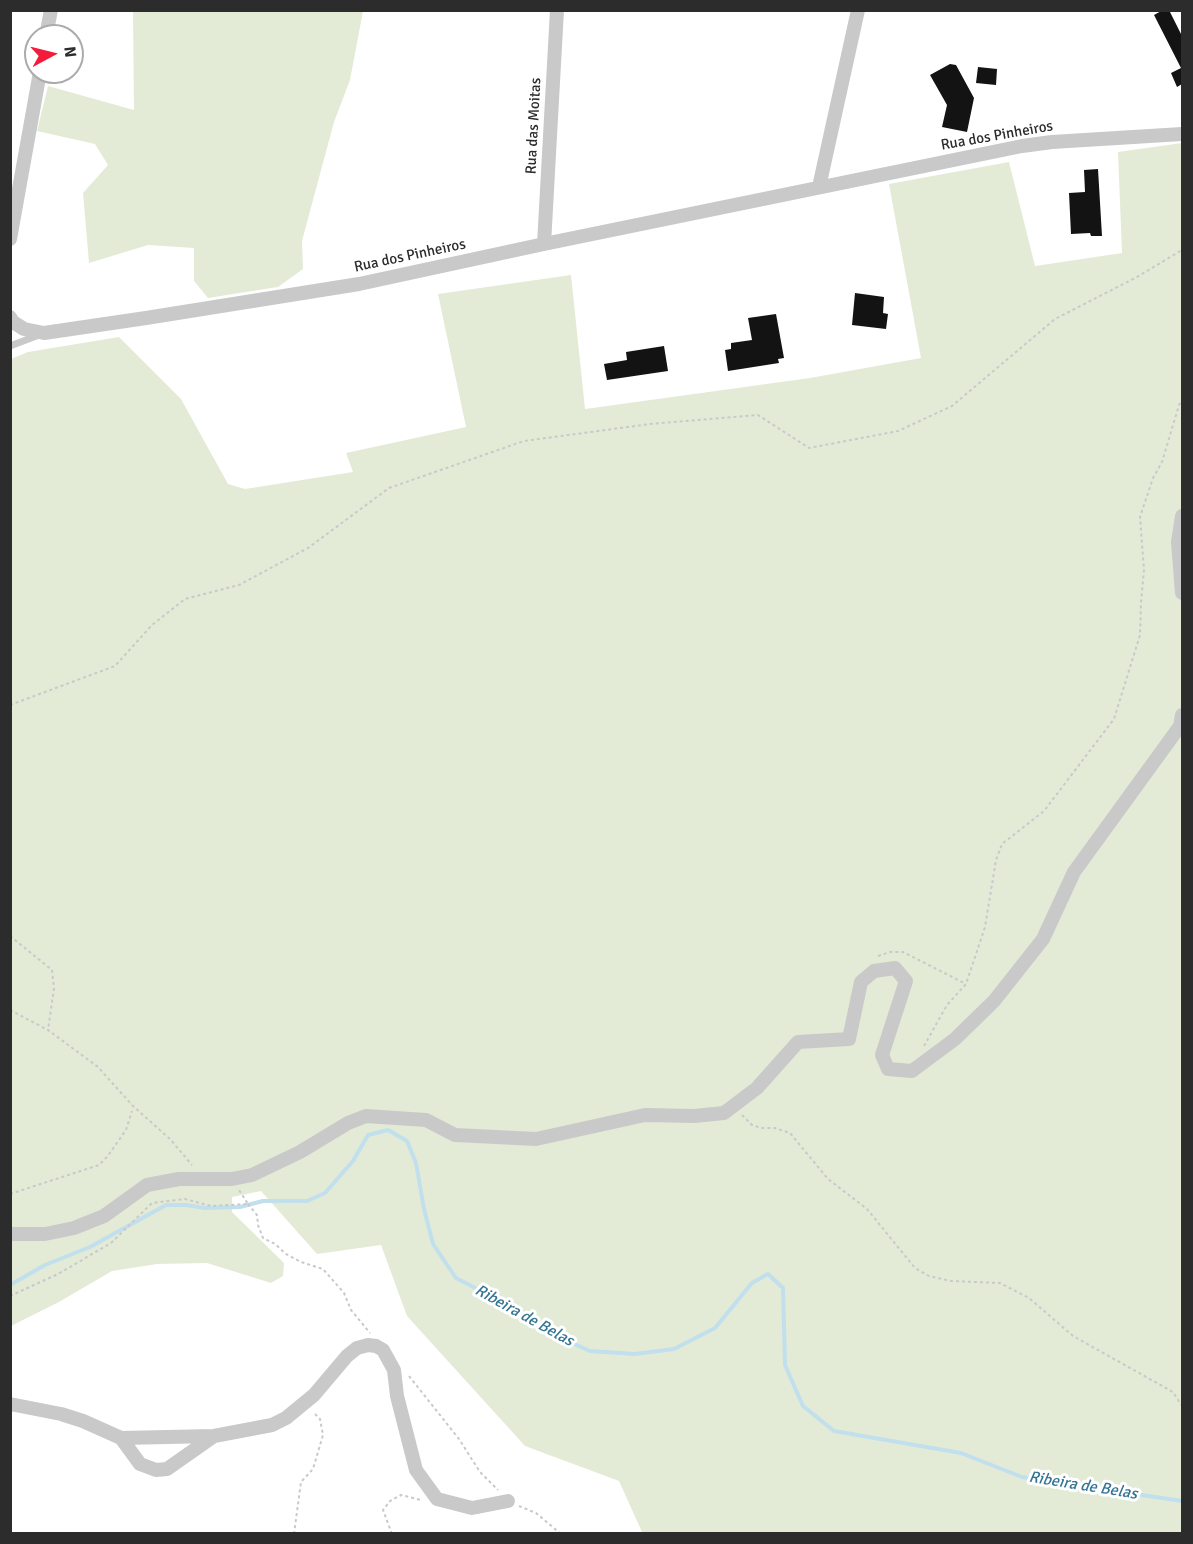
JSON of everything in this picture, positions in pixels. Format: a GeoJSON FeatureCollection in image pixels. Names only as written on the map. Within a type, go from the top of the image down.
{"type":"FeatureCollection","features":[{"type":"Feature","properties":{"kind":"street","name":"Rua das Moitas"},"geometry":{"type":"LineString","coordinates":[[544,244],[557,10]]}},
{"type":"Feature","properties":{"kind":"street"},"geometry":{"type":"LineString","coordinates":[[819,188],[858,10]]}},
{"type":"Feature","properties":{"kind":"street"},"geometry":{"type":"LineString","coordinates":[[10,239],[38,84]]}},
{"type":"Feature","properties":{"kind":"street","name":"Rua dos Pinheiros"},"geometry":{"type":"LineString","coordinates":[[10,317],[13,322],[24,329],[44,333],[359,284],[1022,146],[1182,134]]}},
{"type":"Feature","properties":{"kind":"street"},"geometry":{"type":"LineString","coordinates":[[1182,516],[1178,542],[1182,593]]}},
{"type":"Feature","properties":{"kind":"street"},"geometry":{"type":"LineString","coordinates":[[10,1233],[45,1234],[74,1228],[104,1216],[147,1185],[179,1179],[232,1179],[252,1175],[276,1165],[348,1123],[366,1116],[426,1120],[455,1134],[536,1139],[645,1115],[694,1116],[724,1113],[757,1089],[798,1042],[849,1039],[861,982],[874,971],[895,968],[906,981],[882,1055],[888,1070],[912,1071],[956,1039],[994,1001],[1043,939],[1074,872],[1180,726],[1182,715]]}},
{"type":"Feature","properties":{"kind":"street"},"geometry":{"type":"LineString","coordinates":[[10,1404],[61,1414],[121,1438],[214,1436],[272,1425],[286,1418],[326,1382],[346,1356],[357,1348],[368,1345],[384,1350],[394,1370],[397,1396],[416,1470],[437,1499],[472,1508],[508,1501]]}},
{"type":"Feature","properties":{"kind":"street"},"geometry":{"type":"LineString","coordinates":[[121,1438],[140,1464],[156,1470],[167,1469],[214,1436]]}},
{"type":"Feature","properties":{"kind":"lane"},"geometry":{"type":"LineString","coordinates":[[10,346],[44,333]]}},
{"type":"Feature","properties":{"kind":"path"},"geometry":{"type":"LineString","coordinates":[[10,705],[115,666],[152,625],[185,599],[239,585],[308,548],[388,488],[524,441],[650,424],[758,415],[809,448],[898,431],[952,406],[1055,319],[1137,277],[1182,250]]}},
{"type":"Feature","properties":{"kind":"path"},"geometry":{"type":"LineString","coordinates":[[920,1066],[925,1043],[947,1005],[966,984],[985,927],[996,860],[1002,844],[1044,810],[1114,718],[1140,635],[1140,602],[1144,570],[1140,517],[1153,478],[1162,462],[1182,400]]}},
{"type":"Feature","properties":{"kind":"path"},"geometry":{"type":"LineString","coordinates":[[10,936],[52,969],[54,988],[48,1030]]}},
{"type":"Feature","properties":{"kind":"path"},"geometry":{"type":"LineString","coordinates":[[867,978],[870,966],[878,956],[890,952],[903,952],[966,984]]}},
{"type":"Feature","properties":{"kind":"path"},"geometry":{"type":"LineString","coordinates":[[10,1010],[48,1030],[98,1067],[132,1105],[170,1139],[203,1178]]}},
{"type":"Feature","properties":{"kind":"path"},"geometry":{"type":"LineString","coordinates":[[733,1107],[752,1125],[761,1128],[775,1128],[790,1134],[828,1179],[867,1209],[915,1268],[929,1276],[951,1281],[1000,1283],[1036,1303],[1073,1336],[1173,1392],[1182,1406]]}},
{"type":"Feature","properties":{"kind":"path"},"geometry":{"type":"LineString","coordinates":[[10,1194],[99,1165],[126,1130],[132,1111]]}},
{"type":"Feature","properties":{"kind":"path"},"geometry":{"type":"LineString","coordinates":[[232,1179],[257,1215],[263,1238],[275,1244],[286,1254]]}},
{"type":"Feature","properties":{"kind":"path"},"geometry":{"type":"LineString","coordinates":[[10,1296],[58,1274],[111,1243],[152,1203],[185,1199],[211,1206],[248,1204]]}},
{"type":"Feature","properties":{"kind":"path"},"geometry":{"type":"LineString","coordinates":[[294,1533],[301,1482],[313,1469],[323,1435],[320,1419],[304,1404]]}},
{"type":"Feature","properties":{"kind":"path"},"geometry":{"type":"LineString","coordinates":[[392,1533],[383,1510],[390,1501],[401,1495],[422,1500],[437,1499]]}},
{"type":"Feature","properties":{"kind":"path"},"geometry":{"type":"LineString","coordinates":[[508,1501],[536,1513],[561,1533]]}},
{"type":"Feature","properties":{"kind":"green space"},"geometry":{"type":"Polygon","coordinates":[[[133,11],[363,11],[350,80],[334,122],[302,241],[303,269],[278,287],[208,298],[194,281],[194,248],[148,245],[89,263],[83,193],[108,165],[95,144],[37,131],[48,86],[134,110],[133,11]]]}},
{"type":"Feature","properties":{"kind":"green space"},"geometry":{"type":"Polygon","coordinates":[[[1182,143],[1182,1533],[642,1532],[619,1481],[525,1446],[407,1316],[381,1245],[317,1254],[261,1191],[232,1197],[232,1212],[284,1263],[283,1276],[271,1283],[207,1263],[157,1264],[112,1271],[59,1302],[11,1326],[11,359],[28,352],[119,337],[181,399],[228,484],[245,489],[353,472],[346,453],[466,427],[438,294],[571,275],[585,409],[810,378],[921,358],[889,184],[1009,162],[1035,266],[1122,253],[1118,152],[1182,143]]]}},
{"type":"Feature","properties":{"kind":"building"},"geometry":{"type":"Polygon","coordinates":[[[1163,10],[1169,10],[1182,36],[1182,84],[1177,87],[1171,73],[1181,68],[1154,15],[1163,10]]]}},
{"type":"Feature","properties":{"kind":"building"},"geometry":{"type":"Polygon","coordinates":[[[950,64],[956,65],[974,98],[967,132],[942,127],[947,105],[930,75],[950,64]]]}},
{"type":"Feature","properties":{"kind":"building"},"geometry":{"type":"Polygon","coordinates":[[[978,67],[997,69],[996,85],[976,83],[978,67]]]}},
{"type":"Feature","properties":{"kind":"building"},"geometry":{"type":"Polygon","coordinates":[[[1098,169],[1102,236],[1091,236],[1090,233],[1071,234],[1069,193],[1085,192],[1084,170],[1098,169]]]}},
{"type":"Feature","properties":{"kind":"building"},"geometry":{"type":"Polygon","coordinates":[[[855,293],[884,297],[883,313],[888,314],[886,329],[852,325],[855,293]]]}},
{"type":"Feature","properties":{"kind":"building"},"geometry":{"type":"Polygon","coordinates":[[[776,314],[784,358],[778,359],[779,363],[728,371],[725,350],[731,349],[731,343],[752,340],[748,318],[776,314]]]}},
{"type":"Feature","properties":{"kind":"building"},"geometry":{"type":"Polygon","coordinates":[[[664,346],[668,371],[607,380],[604,364],[627,360],[626,352],[664,346]]]}},
{"type":"Feature","properties":{"kind":"waterway","name":"Ribeira de Belas"},"geometry":{"type":"LineString","coordinates":[[10,1285],[45,1265],[90,1247],[166,1205],[205,1208],[240,1207],[263,1201],[307,1201],[325,1193],[353,1161],[368,1135],[388,1130],[407,1141],[416,1163],[433,1244],[456,1278],[533,1318],[563,1339],[590,1351],[635,1354],[674,1349],[715,1328],[752,1283],[768,1274],[783,1288],[785,1365],[803,1406],[834,1431],[961,1453],[1022,1477],[1182,1501]]}}]}
